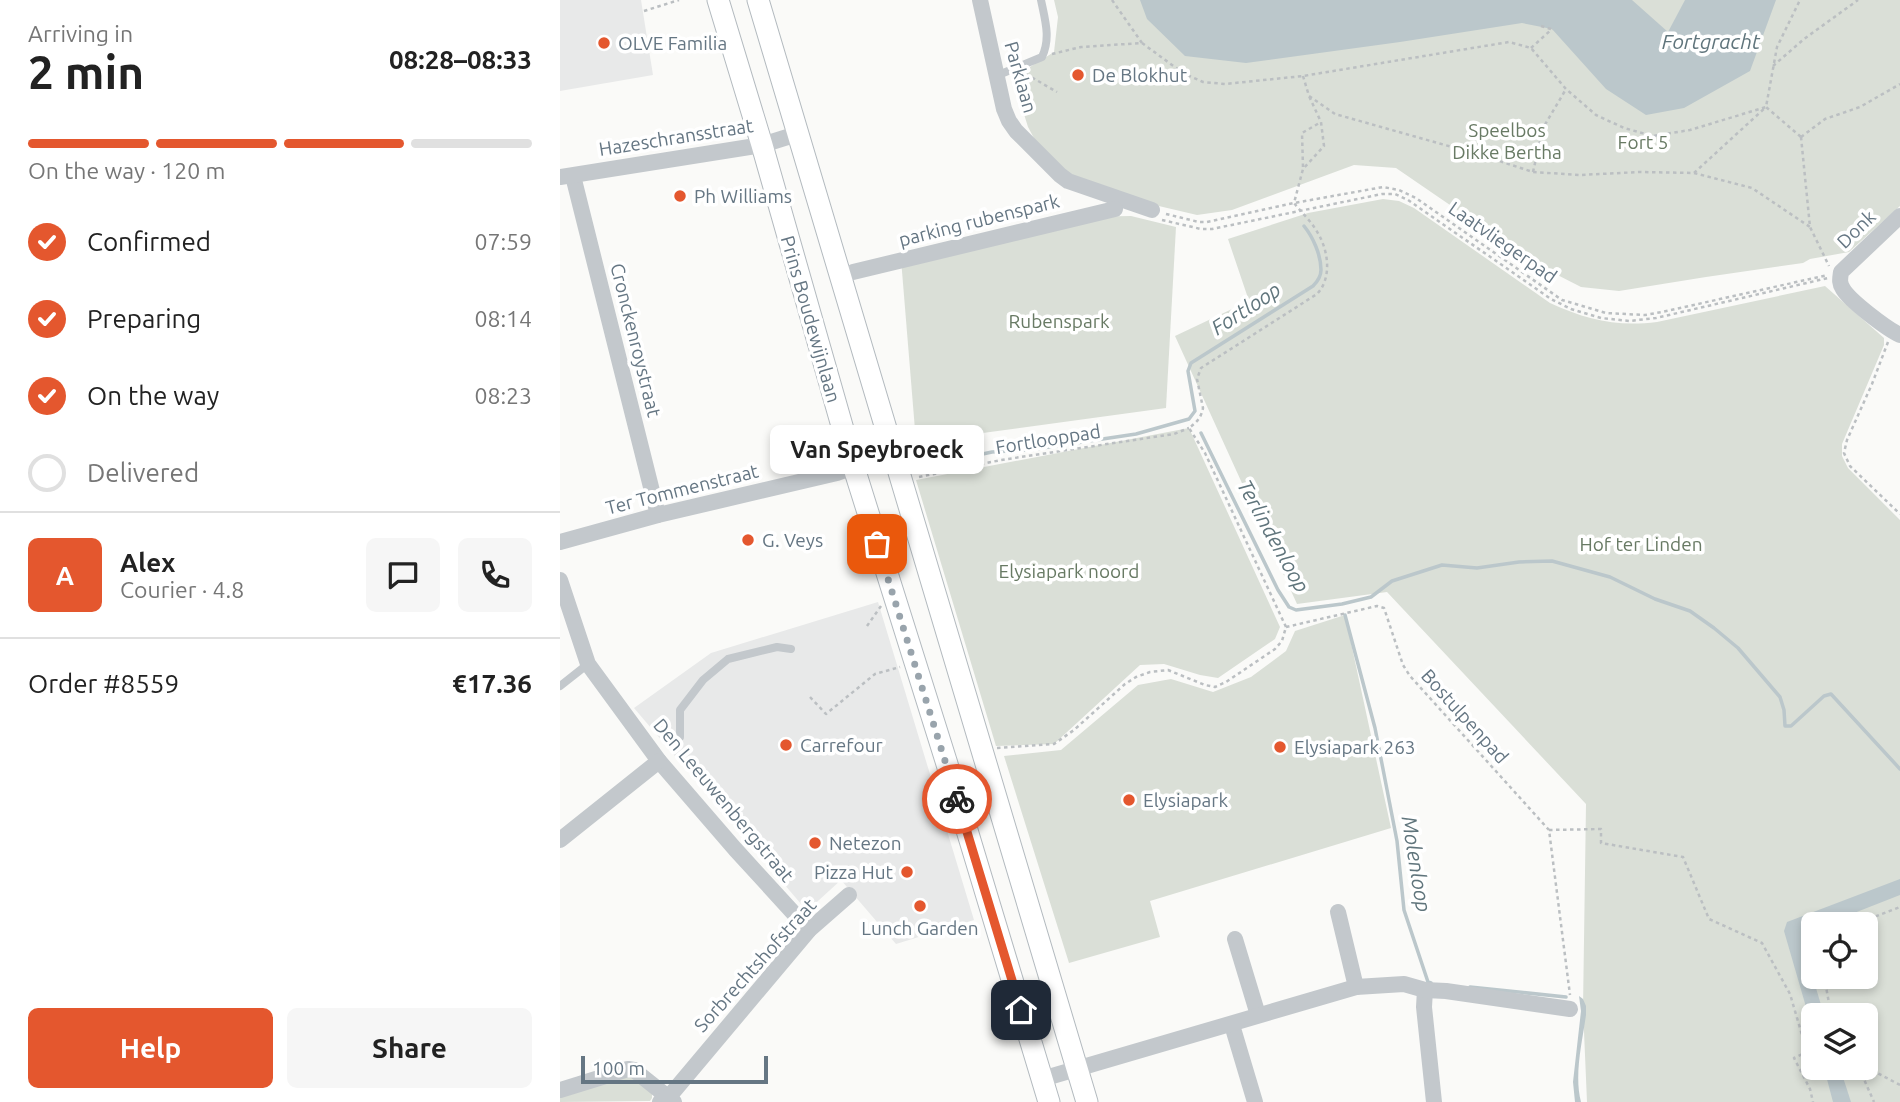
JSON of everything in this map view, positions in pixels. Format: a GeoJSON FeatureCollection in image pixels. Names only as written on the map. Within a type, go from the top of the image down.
{"type":"FeatureCollection","features":[{"type":"Feature","properties":{"kind":"main road","name":"Prins Boudewijnlaan"},"geometry":{"type":"LineString","coordinates":[[718,0],[854,468],[1049,1102]]}},
{"type":"Feature","properties":{"kind":"main road","name":"Prins Boudewijnlaan"},"geometry":{"type":"LineString","coordinates":[[758,0],[894,453],[989,750],[1087,1102]]}},
{"type":"Feature","properties":{"kind":"street","name":"Parklaan"},"geometry":{"type":"LineString","coordinates":[[980,0],[1004,109],[1016,131],[1068,181],[1112,195],[1152,214]]}},
{"type":"Feature","properties":{"kind":"street","name":"Hazeschransstraat"},"geometry":{"type":"LineString","coordinates":[[566,176],[762,145],[797,134]]}},
{"type":"Feature","properties":{"kind":"street","name":"Cronckenroystraat"},"geometry":{"type":"LineString","coordinates":[[566,176],[658,515]]}},
{"type":"Feature","properties":{"kind":"street","name":"parking rubenspark"},"geometry":{"type":"LineString","coordinates":[[853,272],[1115,209]]}},
{"type":"Feature","properties":{"kind":"street","name":"Donk"},"geometry":{"type":"LineString","coordinates":[[1841,274],[1900,216]]}},
{"type":"Feature","properties":{"kind":"street"},"geometry":{"type":"LineString","coordinates":[[1841,274],[1840,281],[1844,292],[1896,334]]}},
{"type":"Feature","properties":{"kind":"street","name":"Ter Tommenstraat"},"geometry":{"type":"LineString","coordinates":[[560,542],[658,515],[854,468],[894,453]]}},
{"type":"Feature","properties":{"kind":"street","name":"Den Leeuwenbergstraat"},"geometry":{"type":"LineString","coordinates":[[561,588],[588,664],[659,761],[809,930]]}},
{"type":"Feature","properties":{"kind":"street"},"geometry":{"type":"LineString","coordinates":[[560,840],[659,761]]}},
{"type":"Feature","properties":{"kind":"street","name":"Sorbrechtshofstraat"},"geometry":{"type":"LineString","coordinates":[[667,1101],[809,930],[849,895]]}},
{"type":"Feature","properties":{"kind":"street"},"geometry":{"type":"LineString","coordinates":[[1338,912],[1356,986]]}},
{"type":"Feature","properties":{"kind":"street"},"geometry":{"type":"LineString","coordinates":[[1235,939],[1258,1015]]}},
{"type":"Feature","properties":{"kind":"street"},"geometry":{"type":"LineString","coordinates":[[1042,1079],[1232,1025],[1356,986],[1404,984],[1425,990],[1570,1009]]}},
{"type":"Feature","properties":{"kind":"street"},"geometry":{"type":"LineString","coordinates":[[1425,990],[1424,1007],[1434,1102]]}},
{"type":"Feature","properties":{"kind":"street"},"geometry":{"type":"LineString","coordinates":[[1232,1025],[1255,1102]]}},
{"type":"Feature","properties":{"kind":"street"},"geometry":{"type":"LineString","coordinates":[[560,1090],[628,1069],[634,1070],[667,1101]]}},
{"type":"Feature","properties":{"kind":"lane"},"geometry":{"type":"LineString","coordinates":[[996,76],[1042,57],[1047,46],[1041,0]]}},
{"type":"Feature","properties":{"kind":"lane"},"geometry":{"type":"LineString","coordinates":[[680,737],[680,710],[703,680],[728,659],[777,647],[791,649]]}},
{"type":"Feature","properties":{"kind":"lane"},"geometry":{"type":"LineString","coordinates":[[560,686],[588,664]]}},
{"type":"Feature","properties":{"kind":"path"},"geometry":{"type":"LineString","coordinates":[[644,11],[678,0]]}},
{"type":"Feature","properties":{"kind":"path"},"geometry":{"type":"LineString","coordinates":[[1112,0],[1142,43],[1182,73],[1203,82],[1225,85],[1303,76],[1509,43],[1531,48],[1566,89],[1596,115],[1624,128],[1653,136],[1690,130],[1766,107]]}},
{"type":"Feature","properties":{"kind":"path"},"geometry":{"type":"LineString","coordinates":[[1695,173],[1766,107],[1777,47],[1800,0]]}},
{"type":"Feature","properties":{"kind":"path"},"geometry":{"type":"LineString","coordinates":[[1773,66],[1804,39],[1858,0]]}},
{"type":"Feature","properties":{"kind":"path"},"geometry":{"type":"LineString","coordinates":[[1531,48],[1552,29],[1541,26]]}},
{"type":"Feature","properties":{"kind":"path"},"geometry":{"type":"LineString","coordinates":[[1042,57],[1081,47],[1142,43]]}},
{"type":"Feature","properties":{"kind":"path"},"geometry":{"type":"LineString","coordinates":[[1015,69],[1057,92]]}},
{"type":"Feature","properties":{"kind":"path"},"geometry":{"type":"LineString","coordinates":[[1303,76],[1321,122],[1324,146],[1303,169]]}},
{"type":"Feature","properties":{"kind":"path"},"geometry":{"type":"LineString","coordinates":[[1801,137],[1825,119],[1860,107],[1900,84]]}},
{"type":"Feature","properties":{"kind":"path"},"geometry":{"type":"LineString","coordinates":[[1533,172],[1543,128],[1566,89]]}},
{"type":"Feature","properties":{"kind":"path"},"geometry":{"type":"LineString","coordinates":[[1309,96],[1335,114],[1533,172],[1580,175],[1695,173],[1752,188],[1810,227]]}},
{"type":"Feature","properties":{"kind":"path"},"geometry":{"type":"LineString","coordinates":[[1766,107],[1801,137],[1810,227],[1827,264],[1841,274]]}},
{"type":"Feature","properties":{"kind":"path"},"geometry":{"type":"LineString","coordinates":[[989,750],[1054,744],[1074,730],[1125,684],[1150,672],[1168,670],[1216,687],[1275,649],[1282,640],[1286,627],[1205,453],[1189,428],[1198,421],[1202,412],[1197,379],[1201,368],[1322,289],[1327,264],[1322,241],[1311,222],[1294,203],[1303,169],[1301,133],[1321,122]]}},
{"type":"Feature","properties":{"kind":"path","name":"Laatvliegerpad"},"geometry":{"type":"LineString","coordinates":[[1152,214],[1203,222],[1383,187],[1399,190],[1416,198],[1562,300],[1605,313],[1645,315],[1841,274]]}},
{"type":"Feature","properties":{"kind":"path"},"geometry":{"type":"LineString","coordinates":[[1152,214],[1201,229],[1212,229],[1382,194],[1395,194],[1402,196],[1551,299],[1584,314],[1616,320],[1656,318],[1841,274]]}},
{"type":"Feature","properties":{"kind":"path"},"geometry":{"type":"LineString","coordinates":[[1896,334],[1847,440],[1844,453],[1850,466],[1900,514]]}},
{"type":"Feature","properties":{"kind":"path","name":"Fortlooppad"},"geometry":{"type":"LineString","coordinates":[[912,478],[1001,460],[1174,434],[1189,428]]}},
{"type":"Feature","properties":{"kind":"path"},"geometry":{"type":"LineString","coordinates":[[867,626],[884,602]]}},
{"type":"Feature","properties":{"kind":"path","name":"Bostulpenpad"},"geometry":{"type":"LineString","coordinates":[[1286,627],[1377,606],[1384,608],[1403,665],[1410,676],[1549,830]]}},
{"type":"Feature","properties":{"kind":"path"},"geometry":{"type":"LineString","coordinates":[[810,697],[826,714],[875,674],[904,666]]}},
{"type":"Feature","properties":{"kind":"path"},"geometry":{"type":"LineString","coordinates":[[1570,1009],[1549,830],[1601,829],[1601,843],[1683,857],[1709,919],[1762,943],[1790,994],[1807,1052],[1794,1058],[1813,1102]]}},
{"type":"Feature","properties":{"kind":"path"},"geometry":{"type":"LineString","coordinates":[[1878,916],[1900,907]]}},
{"type":"Feature","properties":{"kind":"path"},"geometry":{"type":"LineString","coordinates":[[1878,1073],[1900,1085]]}},
{"type":"Feature","properties":{"kind":"path"},"geometry":{"type":"LineString","coordinates":[[1864,1080],[1874,1102]]}},
{"type":"Feature","properties":{"kind":"shaded area","name":"OLVE Familia"},"geometry":{"type":"Polygon","coordinates":[[[560,0],[641,0],[653,75],[560,91],[560,0]]]}},
{"type":"Feature","properties":{"kind":"shaded area"},"geometry":{"type":"Polygon","coordinates":[[[878,602],[974,920],[896,944],[841,880],[807,911],[634,708],[711,653],[878,602]]]}},
{"type":"Feature","properties":{"kind":"green space","name":"Speelbos Dikke Bertha"},"geometry":{"type":"Polygon","coordinates":[[[1054,0],[1900,0],[1900,206],[1849,252],[1810,259],[1803,263],[1619,291],[1581,287],[1536,264],[1396,168],[1354,165],[1232,210],[1197,215],[1146,203],[1068,174],[1042,153],[1028,127],[1013,79],[1054,52],[1058,17],[1054,0]]]}},
{"type":"Feature","properties":{"kind":"green space","name":"Hof ter Linden"},"geometry":{"type":"Polygon","coordinates":[[[1383,199],[1399,201],[1414,208],[1550,303],[1577,314],[1615,323],[1657,322],[1825,286],[1884,338],[1884,345],[1842,444],[1842,456],[1848,468],[1900,520],[1900,1102],[1587,1102],[1583,1008],[1586,804],[1387,592],[1297,604],[1175,336],[1249,301],[1228,239],[1308,213],[1383,199]]]}},
{"type":"Feature","properties":{"kind":"green space","name":"Rubenspark"},"geometry":{"type":"Polygon","coordinates":[[[1131,216],[1176,227],[1166,408],[916,442],[901,259],[1074,217],[1131,216]]]}},
{"type":"Feature","properties":{"kind":"green space","name":"Elysiapark noord"},"geometry":{"type":"Polygon","coordinates":[[[1189,428],[1280,627],[1275,639],[1218,678],[1164,664],[1140,665],[1054,744],[996,746],[916,480],[1189,428]]]}},
{"type":"Feature","properties":{"kind":"green space"},"geometry":{"type":"Polygon","coordinates":[[[1345,615],[1391,828],[1150,901],[1160,937],[1069,963],[1004,756],[1061,750],[1138,685],[1171,679],[1213,692],[1251,677],[1286,651],[1295,631],[1345,615]]]}},
{"type":"Feature","properties":{"kind":"green space"},"geometry":{"type":"Polygon","coordinates":[[[631,1076],[652,1091],[650,1101],[560,1102],[560,1096],[631,1076]]]}},
{"type":"Feature","properties":{"kind":"water","name":"Fortgracht"},"geometry":{"type":"Polygon","coordinates":[[[1140,0],[1632,0],[1668,32],[1685,0],[1776,0],[1750,71],[1684,108],[1646,115],[1606,89],[1552,29],[1522,23],[1246,63],[1185,56],[1147,19],[1140,0]]]}},
{"type":"Feature","properties":{"kind":"water"},"geometry":{"type":"Polygon","coordinates":[[[1900,879],[1900,895],[1857,912],[1813,912],[1900,879]]]}},
{"type":"Feature","properties":{"kind":"water"},"geometry":{"type":"Polygon","coordinates":[[[1801,917],[1801,989],[1816,989],[1820,1003],[1805,1003],[1784,931],[1787,922],[1801,917]]]}},
{"type":"Feature","properties":{"kind":"water"},"geometry":{"type":"Polygon","coordinates":[[[1579,996],[1586,1006],[1586,1015],[1578,1070],[1581,1102],[1575,1102],[1573,1082],[1581,1011],[1579,996]]]}},
{"type":"Feature","properties":{"kind":"water"},"geometry":{"type":"Polygon","coordinates":[[[1827,1080],[1844,1080],[1851,1102],[1833,1102],[1827,1080]]]}},
{"type":"Feature","properties":{"kind":"waterway","name":"Fortloop"},"geometry":{"type":"LineString","coordinates":[[931,465],[992,452],[1029,450],[1136,434],[1189,419],[1195,411],[1188,371],[1191,363],[1313,286],[1318,279],[1321,270],[1318,252],[1304,226]]}},
{"type":"Feature","properties":{"kind":"waterway","name":"Terlindenloop"},"geometry":{"type":"LineString","coordinates":[[1201,433],[1278,590],[1289,607],[1296,610],[1371,597],[1392,581],[1442,565],[1477,568],[1552,561],[1610,577],[1655,599],[1690,611],[1738,648],[1780,697],[1785,726],[1791,726],[1824,696],[1831,694],[1900,769]]}},
{"type":"Feature","properties":{"kind":"waterway","name":"Molenloop"},"geometry":{"type":"LineString","coordinates":[[1345,615],[1375,728],[1397,841],[1404,910],[1428,982],[1431,983]]}},
{"type":"Feature","properties":{"kind":"waterway","name":"Molenloop"},"geometry":{"type":"LineString","coordinates":[[1470,987],[1566,997]]}},
{"type":"Feature","properties":{"kind":"way so far"},"geometry":{"type":"LineString","coordinates":[[877,544],[957,799]]}},
{"type":"Feature","properties":{"kind":"place","name":"OLVE Familia"},"geometry":{"type":"Point","coordinates":[604,43]}},
{"type":"Feature","properties":{"kind":"place","name":"De Blokhut"},"geometry":{"type":"Point","coordinates":[1078,75]}},
{"type":"Feature","properties":{"kind":"place","name":"Ph Williams"},"geometry":{"type":"Point","coordinates":[680,196]}},
{"type":"Feature","properties":{"kind":"place","name":"G. Veys"},"geometry":{"type":"Point","coordinates":[748,540]}},
{"type":"Feature","properties":{"kind":"place","name":"Van Speybroeck"},"geometry":{"type":"Point","coordinates":[877,544]}},
{"type":"Feature","properties":{"kind":"place","name":"Carrefour"},"geometry":{"type":"Point","coordinates":[786,745]}},
{"type":"Feature","properties":{"kind":"place","name":"Elysiapark 263"},"geometry":{"type":"Point","coordinates":[1280,747]}},
{"type":"Feature","properties":{"kind":"place","name":"Elysiapark"},"geometry":{"type":"Point","coordinates":[1129,800]}},
{"type":"Feature","properties":{"kind":"place","name":"Netezon"},"geometry":{"type":"Point","coordinates":[815,843]}},
{"type":"Feature","properties":{"kind":"place","name":"Pizza Hut"},"geometry":{"type":"Point","coordinates":[907,872]}},
{"type":"Feature","properties":{"kind":"place","name":"Lunch Garden"},"geometry":{"type":"Point","coordinates":[920,906]}},
{"type":"Feature","properties":{"kind":"route"},"geometry":{"type":"LineString","coordinates":[[957,799],[1021,1010]]}},
{"type":"Feature","properties":{"kind":"park label","name":"Fort 5"},"geometry":{"type":"Point","coordinates":[1643,142]}}]}
